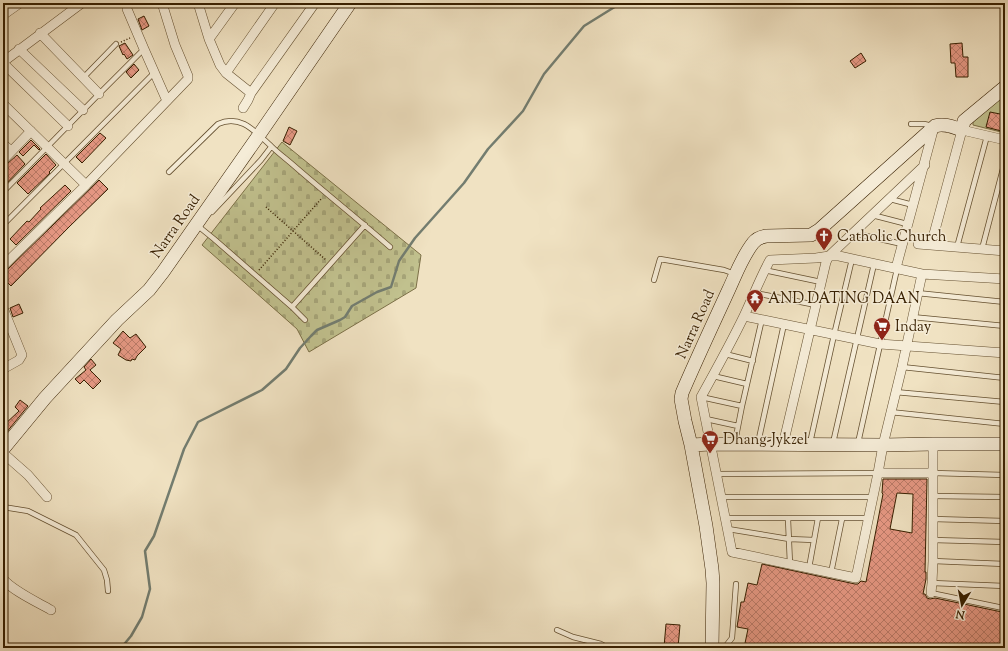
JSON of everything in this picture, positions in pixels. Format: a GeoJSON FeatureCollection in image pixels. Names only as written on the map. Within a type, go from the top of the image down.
{"type":"FeatureCollection","features":[{"type":"Feature","properties":{"kind":"street"},"geometry":{"type":"LineString","coordinates":[[6,10],[20,3]]}},
{"type":"Feature","properties":{"kind":"street"},"geometry":{"type":"LineString","coordinates":[[68,126],[3,62],[82,3]]}},
{"type":"Feature","properties":{"kind":"street"},"geometry":{"type":"LineString","coordinates":[[3,266],[86,185],[188,79],[175,45],[162,3]]}},
{"type":"Feature","properties":{"kind":"street"},"geometry":{"type":"LineString","coordinates":[[198,3],[209,39],[220,65],[226,73],[250,93]]}},
{"type":"Feature","properties":{"kind":"street"},"geometry":{"type":"LineString","coordinates":[[209,39],[235,3]]}},
{"type":"Feature","properties":{"kind":"street"},"geometry":{"type":"LineString","coordinates":[[226,73],[275,3]]}},
{"type":"Feature","properties":{"kind":"street"},"geometry":{"type":"LineString","coordinates":[[243,108],[250,93],[314,3]]}},
{"type":"Feature","properties":{"kind":"street","name":"Narra Road"},"geometry":{"type":"LineString","coordinates":[[3,449],[45,398],[76,364],[117,320],[149,290],[259,136],[350,3]]}},
{"type":"Feature","properties":{"kind":"street"},"geometry":{"type":"LineString","coordinates":[[127,9],[167,102]]}},
{"type":"Feature","properties":{"kind":"street"},"geometry":{"type":"LineString","coordinates":[[40,33],[99,94]]}},
{"type":"Feature","properties":{"kind":"street"},"geometry":{"type":"LineString","coordinates":[[19,49],[83,110]]}},
{"type":"Feature","properties":{"kind":"street"},"geometry":{"type":"LineString","coordinates":[[932,245],[964,121],[1005,87]]}},
{"type":"Feature","properties":{"kind":"street"},"geometry":{"type":"LineString","coordinates":[[3,104],[86,185]]}},
{"type":"Feature","properties":{"kind":"street"},"geometry":{"type":"LineString","coordinates":[[896,268],[907,224],[936,126],[941,124],[1005,140]]}},
{"type":"Feature","properties":{"kind":"street","name":"Narra Road"},"geometry":{"type":"LineString","coordinates":[[712,648],[712,569],[706,526],[681,399],[682,393],[736,274],[756,240],[766,236],[811,235],[819,230],[936,126]]}},
{"type":"Feature","properties":{"kind":"street"},"geometry":{"type":"LineString","coordinates":[[3,160],[30,131]]}},
{"type":"Feature","properties":{"kind":"street"},"geometry":{"type":"LineString","coordinates":[[3,144],[11,152]]}},
{"type":"Feature","properties":{"kind":"street"},"geometry":{"type":"LineString","coordinates":[[783,444],[821,282],[829,256],[924,165]]}},
{"type":"Feature","properties":{"kind":"street"},"geometry":{"type":"LineString","coordinates":[[918,244],[1005,251]]}},
{"type":"Feature","properties":{"kind":"street"},"geometry":{"type":"LineString","coordinates":[[922,274],[902,368],[890,412],[856,578],[732,552],[701,397],[725,354],[770,260],[839,256],[922,274],[1005,279]]}},
{"type":"Feature","properties":{"kind":"street"},"geometry":{"type":"LineString","coordinates":[[3,308],[22,355],[19,360],[3,369]]}},
{"type":"Feature","properties":{"kind":"street"},"geometry":{"type":"LineString","coordinates":[[744,316],[880,344],[1005,354]]}},
{"type":"Feature","properties":{"kind":"street"},"geometry":{"type":"LineString","coordinates":[[931,593],[933,561],[933,444]]}},
{"type":"Feature","properties":{"kind":"street"},"geometry":{"type":"LineString","coordinates":[[691,445],[1005,444]]}},
{"type":"Feature","properties":{"kind":"street"},"geometry":{"type":"LineString","coordinates":[[3,453],[28,475],[46,497]]}},
{"type":"Feature","properties":{"kind":"street"},"geometry":{"type":"LineString","coordinates":[[878,473],[933,473]]}},
{"type":"Feature","properties":{"kind":"street"},"geometry":{"type":"LineString","coordinates":[[3,579],[23,594],[51,610]]}},
{"type":"Feature","properties":{"kind":"lane"},"geometry":{"type":"LineString","coordinates":[[83,78],[116,44]]}},
{"type":"Feature","properties":{"kind":"lane"},"geometry":{"type":"LineString","coordinates":[[3,192],[144,49]]}},
{"type":"Feature","properties":{"kind":"lane"},"geometry":{"type":"LineString","coordinates":[[3,225],[154,73]]}},
{"type":"Feature","properties":{"kind":"lane"},"geometry":{"type":"LineString","coordinates":[[169,172],[218,124],[224,121],[239,122],[246,125],[326,194],[365,225],[390,248]]}},
{"type":"Feature","properties":{"kind":"lane"},"geometry":{"type":"LineString","coordinates":[[911,124],[936,126]]}},
{"type":"Feature","properties":{"kind":"lane"},"geometry":{"type":"LineString","coordinates":[[957,247],[988,136]]}},
{"type":"Feature","properties":{"kind":"lane"},"geometry":{"type":"LineString","coordinates":[[271,146],[261,160],[210,214],[197,223],[305,320]]}},
{"type":"Feature","properties":{"kind":"lane"},"geometry":{"type":"LineString","coordinates":[[982,249],[1005,160]]}},
{"type":"Feature","properties":{"kind":"lane"},"geometry":{"type":"LineString","coordinates":[[888,198],[913,205]]}},
{"type":"Feature","properties":{"kind":"lane"},"geometry":{"type":"LineString","coordinates":[[872,215],[907,224]]}},
{"type":"Feature","properties":{"kind":"lane"},"geometry":{"type":"LineString","coordinates":[[292,307],[365,225]]}},
{"type":"Feature","properties":{"kind":"lane"},"geometry":{"type":"LineString","coordinates":[[852,233],[902,244]]}},
{"type":"Feature","properties":{"kind":"lane"},"geometry":{"type":"LineString","coordinates":[[654,280],[660,259],[724,270],[736,274]]}},
{"type":"Feature","properties":{"kind":"lane"},"geometry":{"type":"LineString","coordinates":[[810,445],[852,259]]}},
{"type":"Feature","properties":{"kind":"lane"},"geometry":{"type":"LineString","coordinates":[[833,445],[874,264]]}},
{"type":"Feature","properties":{"kind":"lane"},"geometry":{"type":"LineString","coordinates":[[858,445],[896,268]]}},
{"type":"Feature","properties":{"kind":"lane"},"geometry":{"type":"LineString","coordinates":[[764,270],[821,282]]}},
{"type":"Feature","properties":{"kind":"lane"},"geometry":{"type":"LineString","coordinates":[[755,293],[816,305]]}},
{"type":"Feature","properties":{"kind":"lane"},"geometry":{"type":"LineString","coordinates":[[917,293],[1005,302]]}},
{"type":"Feature","properties":{"kind":"lane"},"geometry":{"type":"LineString","coordinates":[[912,317],[1005,326]]}},
{"type":"Feature","properties":{"kind":"lane"},"geometry":{"type":"LineString","coordinates":[[735,444],[762,319]]}},
{"type":"Feature","properties":{"kind":"lane"},"geometry":{"type":"LineString","coordinates":[[758,444],[784,324]]}},
{"type":"Feature","properties":{"kind":"lane"},"geometry":{"type":"LineString","coordinates":[[725,354],[753,361]]}},
{"type":"Feature","properties":{"kind":"lane"},"geometry":{"type":"LineString","coordinates":[[902,368],[1005,378]]}},
{"type":"Feature","properties":{"kind":"lane"},"geometry":{"type":"LineString","coordinates":[[713,376],[747,384]]}},
{"type":"Feature","properties":{"kind":"lane"},"geometry":{"type":"LineString","coordinates":[[895,392],[1005,402]]}},
{"type":"Feature","properties":{"kind":"lane"},"geometry":{"type":"LineString","coordinates":[[701,397],[742,406]]}},
{"type":"Feature","properties":{"kind":"lane"},"geometry":{"type":"LineString","coordinates":[[890,412],[1005,424]]}},
{"type":"Feature","properties":{"kind":"lane"},"geometry":{"type":"LineString","coordinates":[[706,419],[738,426]]}},
{"type":"Feature","properties":{"kind":"lane"},"geometry":{"type":"LineString","coordinates":[[717,474],[878,473]]}},
{"type":"Feature","properties":{"kind":"lane"},"geometry":{"type":"LineString","coordinates":[[933,473],[1005,475]]}},
{"type":"Feature","properties":{"kind":"lane"},"geometry":{"type":"LineString","coordinates":[[933,496],[1005,497]]}},
{"type":"Feature","properties":{"kind":"lane"},"geometry":{"type":"LineString","coordinates":[[722,497],[873,497]]}},
{"type":"Feature","properties":{"kind":"lane"},"geometry":{"type":"LineString","coordinates":[[3,507],[28,511],[76,535],[104,570],[108,591]]}},
{"type":"Feature","properties":{"kind":"lane"},"geometry":{"type":"LineString","coordinates":[[726,518],[868,518]]}},
{"type":"Feature","properties":{"kind":"lane"},"geometry":{"type":"LineString","coordinates":[[809,568],[818,518]]}},
{"type":"Feature","properties":{"kind":"lane"},"geometry":{"type":"LineString","coordinates":[[788,519],[790,564]]}},
{"type":"Feature","properties":{"kind":"lane"},"geometry":{"type":"LineString","coordinates":[[831,572],[842,519]]}},
{"type":"Feature","properties":{"kind":"lane"},"geometry":{"type":"LineString","coordinates":[[933,519],[1005,521]]}},
{"type":"Feature","properties":{"kind":"lane"},"geometry":{"type":"LineString","coordinates":[[728,529],[789,539],[814,540]]}},
{"type":"Feature","properties":{"kind":"lane"},"geometry":{"type":"LineString","coordinates":[[933,540],[1005,542]]}},
{"type":"Feature","properties":{"kind":"lane"},"geometry":{"type":"LineString","coordinates":[[933,561],[1005,564]]}},
{"type":"Feature","properties":{"kind":"lane"},"geometry":{"type":"LineString","coordinates":[[932,583],[1005,586]]}},
{"type":"Feature","properties":{"kind":"lane"},"geometry":{"type":"LineString","coordinates":[[712,648],[724,647],[732,638],[736,584]]}},
{"type":"Feature","properties":{"kind":"lane"},"geometry":{"type":"LineString","coordinates":[[931,593],[1003,608],[1005,605]]}},
{"type":"Feature","properties":{"kind":"lane"},"geometry":{"type":"LineString","coordinates":[[557,630],[573,637],[601,644],[608,648]]}},
{"type":"Feature","properties":{"kind":"path"},"geometry":{"type":"LineString","coordinates":[[116,44],[137,34]]}},
{"type":"Feature","properties":{"kind":"path"},"geometry":{"type":"LineString","coordinates":[[255,274],[326,194]]}},
{"type":"Feature","properties":{"kind":"path"},"geometry":{"type":"LineString","coordinates":[[266,207],[330,264]]}},
{"type":"Feature","properties":{"kind":"green space"},"geometry":{"type":"Polygon","coordinates":[[[1005,91],[1005,133],[973,125],[973,120],[1005,91]]]}},
{"type":"Feature","properties":{"kind":"green space"},"geometry":{"type":"Polygon","coordinates":[[[282,142],[421,255],[416,288],[309,352],[297,329],[202,245],[282,142]]]}},
{"type":"Feature","properties":{"kind":"building"},"geometry":{"type":"Polygon","coordinates":[[[144,16],[149,26],[142,30],[138,19],[144,16]]]}},
{"type":"Feature","properties":{"kind":"building"},"geometry":{"type":"Polygon","coordinates":[[[125,43],[133,55],[127,59],[124,54],[123,55],[119,46],[125,43]]]}},
{"type":"Feature","properties":{"kind":"building"},"geometry":{"type":"Polygon","coordinates":[[[962,43],[963,57],[968,57],[968,77],[956,77],[955,63],[951,63],[950,44],[962,43]]]}},
{"type":"Feature","properties":{"kind":"building"},"geometry":{"type":"Polygon","coordinates":[[[861,53],[866,61],[855,68],[850,61],[861,53]]]}},
{"type":"Feature","properties":{"kind":"building"},"geometry":{"type":"Polygon","coordinates":[[[134,64],[139,70],[131,78],[126,72],[134,64]]]}},
{"type":"Feature","properties":{"kind":"building"},"geometry":{"type":"Polygon","coordinates":[[[990,112],[1005,115],[1005,132],[986,127],[990,112]]]}},
{"type":"Feature","properties":{"kind":"building"},"geometry":{"type":"Polygon","coordinates":[[[289,127],[297,131],[290,145],[283,141],[289,127]]]}},
{"type":"Feature","properties":{"kind":"building"},"geometry":{"type":"Polygon","coordinates":[[[100,133],[106,138],[82,163],[76,157],[100,133]]]}},
{"type":"Feature","properties":{"kind":"building"},"geometry":{"type":"Polygon","coordinates":[[[31,140],[40,149],[39,150],[34,145],[23,156],[19,152],[31,140]]]}},
{"type":"Feature","properties":{"kind":"building"},"geometry":{"type":"Polygon","coordinates":[[[46,154],[56,165],[49,172],[50,173],[28,194],[17,183],[46,154]]]}},
{"type":"Feature","properties":{"kind":"building"},"geometry":{"type":"Polygon","coordinates":[[[17,155],[25,164],[3,187],[3,176],[8,171],[3,166],[17,155]]]}},
{"type":"Feature","properties":{"kind":"building"},"geometry":{"type":"Polygon","coordinates":[[[99,180],[108,189],[11,286],[3,278],[3,273],[99,180]]]}},
{"type":"Feature","properties":{"kind":"building"},"geometry":{"type":"Polygon","coordinates":[[[65,185],[71,191],[16,245],[10,239],[65,185]]]}},
{"type":"Feature","properties":{"kind":"building"},"geometry":{"type":"Polygon","coordinates":[[[19,304],[23,313],[13,317],[10,308],[19,304]]]}},
{"type":"Feature","properties":{"kind":"building"},"geometry":{"type":"Polygon","coordinates":[[[123,331],[130,338],[136,334],[146,347],[135,360],[126,360],[118,355],[121,349],[113,343],[123,331]]]}},
{"type":"Feature","properties":{"kind":"building"},"geometry":{"type":"Polygon","coordinates":[[[91,359],[96,365],[90,370],[101,381],[93,389],[84,380],[80,384],[75,379],[86,370],[84,367],[91,359]]]}},
{"type":"Feature","properties":{"kind":"building"},"geometry":{"type":"Polygon","coordinates":[[[20,400],[28,406],[6,433],[3,431],[3,426],[19,411],[15,407],[20,400]]]}},
{"type":"Feature","properties":{"kind":"building"},"geometry":{"type":"Polygon","coordinates":[[[883,479],[927,479],[926,579],[923,594],[930,599],[935,598],[1002,612],[1005,611],[1005,648],[744,648],[748,629],[737,627],[741,602],[744,602],[748,583],[757,585],[762,564],[855,584],[858,584],[861,581],[866,582],[882,493],[883,479]],[[897,493],[890,529],[912,533],[913,494],[897,493]]]}},
{"type":"Feature","properties":{"kind":"building"},"geometry":{"type":"Polygon","coordinates":[[[666,624],[680,625],[678,648],[664,647],[666,624]]]}},
{"type":"Feature","properties":{"kind":"waterway"},"geometry":{"type":"LineString","coordinates":[[121,648],[131,636],[142,617],[150,589],[145,551],[154,536],[184,449],[198,422],[262,390],[286,369],[300,348],[317,330],[345,317],[352,306],[377,292],[391,287],[399,261],[415,238],[464,183],[488,149],[523,111],[544,74],[584,26],[621,3]]}},
{"type":"Feature","properties":{"kind":"place","name":"Catholic Church"},"geometry":{"type":"Point","coordinates":[824,251]}},
{"type":"Feature","properties":{"kind":"place","name":"AND DATING DAAN"},"geometry":{"type":"Point","coordinates":[755,313]}},
{"type":"Feature","properties":{"kind":"place","name":"Inday"},"geometry":{"type":"Point","coordinates":[882,341]}},
{"type":"Feature","properties":{"kind":"place","name":"Dhang-Jykzel"},"geometry":{"type":"Point","coordinates":[710,454]}}]}
